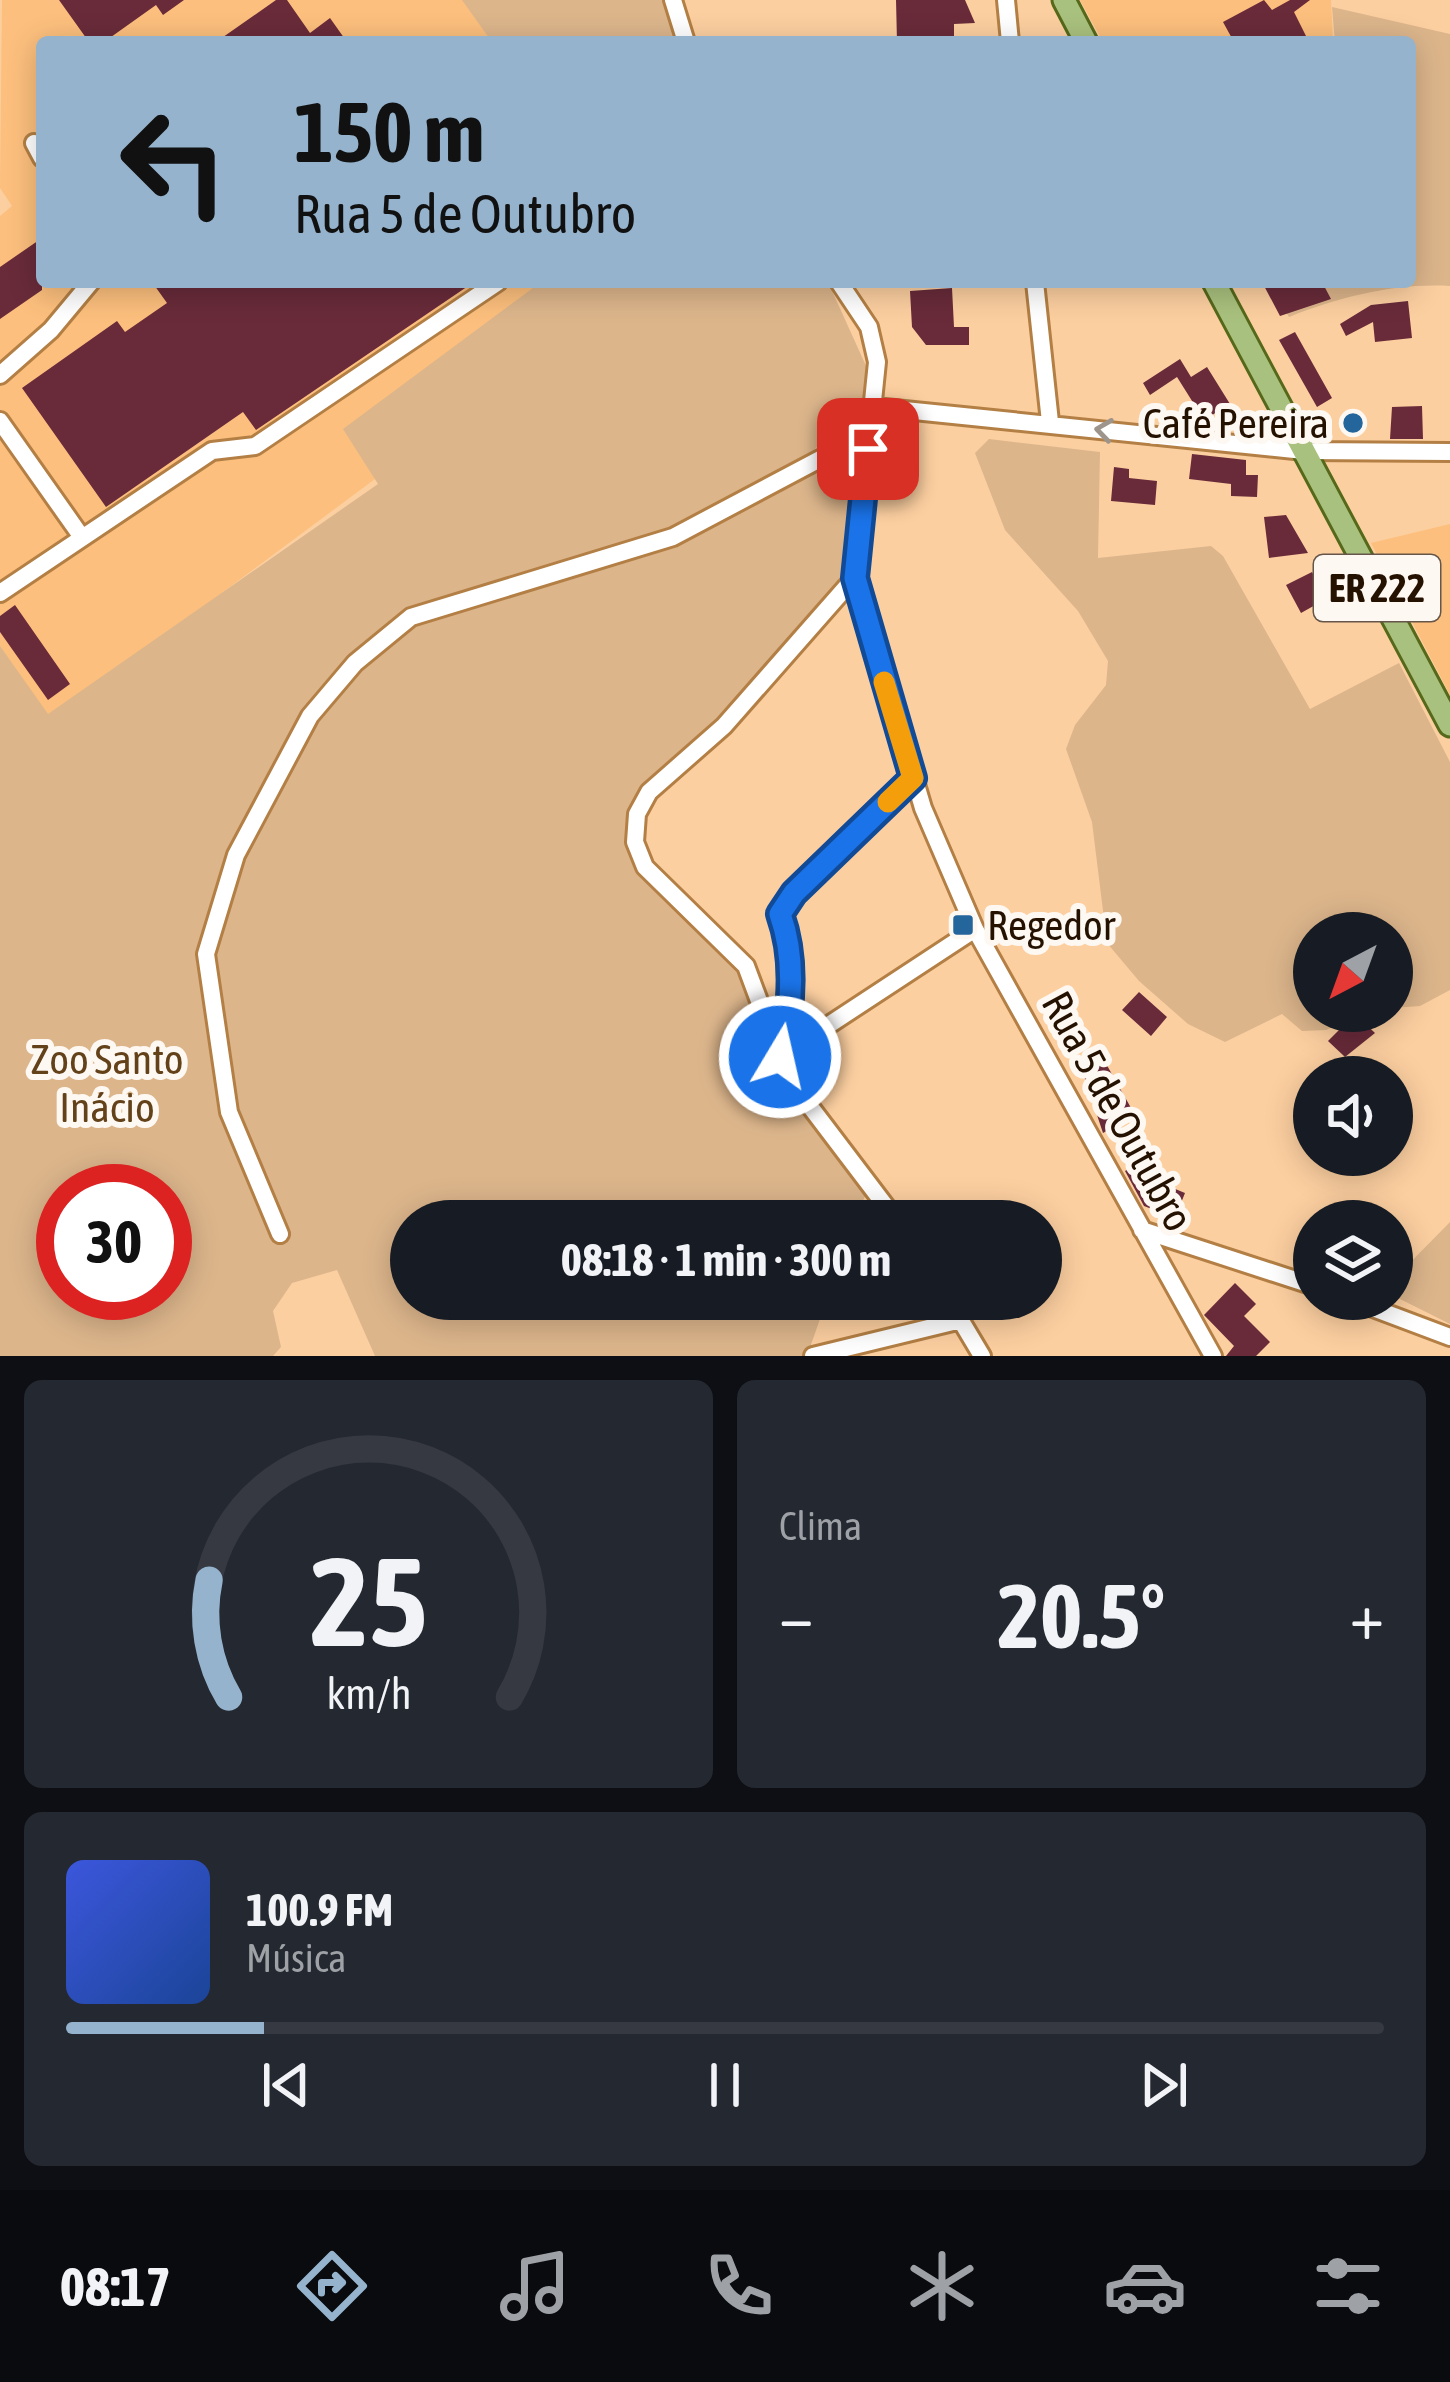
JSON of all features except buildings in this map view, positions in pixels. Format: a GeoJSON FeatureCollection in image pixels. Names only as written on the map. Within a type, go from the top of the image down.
{"type":"FeatureCollection","features":[{"type":"Feature","properties":{"kind":"main road"},"geometry":{"type":"LineString","coordinates":[[1064,0],[1084,36]]}},
{"type":"Feature","properties":{"kind":"main road","name":"ER 222"},"geometry":{"type":"LineString","coordinates":[[1217,288],[1450,725]]}},
{"type":"Feature","properties":{"kind":"street"},"geometry":{"type":"LineString","coordinates":[[673,0],[684,36]]}},
{"type":"Feature","properties":{"kind":"street"},"geometry":{"type":"LineString","coordinates":[[1006,0],[1009,36]]}},
{"type":"Feature","properties":{"kind":"street"},"geometry":{"type":"LineString","coordinates":[[0,375],[51,330],[86,288]]}},
{"type":"Feature","properties":{"kind":"street"},"geometry":{"type":"LineString","coordinates":[[0,593],[212,451],[255,446],[489,288]]}},
{"type":"Feature","properties":{"kind":"street","name":"Rua 5 de Outubro"},"geometry":{"type":"LineString","coordinates":[[842,288],[869,327],[877,362],[855,578],[913,778],[975,929],[1213,1356]]}},
{"type":"Feature","properties":{"kind":"street"},"geometry":{"type":"LineString","coordinates":[[1036,288],[1050,422]]}},
{"type":"Feature","properties":{"kind":"street"},"geometry":{"type":"LineString","coordinates":[[875,407],[1304,451],[1450,452]]}},
{"type":"Feature","properties":{"kind":"street"},"geometry":{"type":"LineString","coordinates":[[0,421],[81,536]]}},
{"type":"Feature","properties":{"kind":"street"},"geometry":{"type":"LineString","coordinates":[[280,1234],[229,1112],[206,954],[236,855],[310,716],[355,663],[411,617],[673,538],[822,458],[868,449]]}},
{"type":"Feature","properties":{"kind":"street"},"geometry":{"type":"LineString","coordinates":[[855,578],[724,726],[649,791],[638,814],[635,842],[645,867],[746,966],[788,1076],[881,1200]]}},
{"type":"Feature","properties":{"kind":"street"},"geometry":{"type":"LineString","coordinates":[[780,1057],[788,1024],[790,972],[788,937],[780,914],[794,893],[913,778]]}},
{"type":"Feature","properties":{"kind":"street"},"geometry":{"type":"LineString","coordinates":[[780,1057],[975,929]]}},
{"type":"Feature","properties":{"kind":"street"},"geometry":{"type":"LineString","coordinates":[[1142,1230],[1293,1279]]}},
{"type":"Feature","properties":{"kind":"street"},"geometry":{"type":"LineString","coordinates":[[813,1356],[876,1348],[961,1320],[982,1356]]}},
{"type":"Feature","properties":{"kind":"street"},"geometry":{"type":"LineString","coordinates":[[1405,1320],[1450,1337]]}},
{"type":"Feature","properties":{"kind":"shaded area"},"geometry":{"type":"Polygon","coordinates":[[[2,0],[476,0],[534,36],[36,36],[36,288],[558,288],[350,434],[375,479],[133,659],[29,729],[0,691],[0,216],[12,206],[0,188],[2,0]]]}},
{"type":"Feature","properties":{"kind":"shaded area"},"geometry":{"type":"Polygon","coordinates":[[[1080,0],[1331,0],[1333,36],[1100,36],[1080,0]]]}},
{"type":"Feature","properties":{"kind":"shaded area"},"geometry":{"type":"Polygon","coordinates":[[[1450,524],[1450,695],[1371,543],[1450,524]]]}},
{"type":"Feature","properties":{"kind":"green space"},"geometry":{"type":"Polygon","coordinates":[[[462,0],[681,0],[692,36],[488,36],[462,0]]]}},
{"type":"Feature","properties":{"kind":"green space"},"geometry":{"type":"Polygon","coordinates":[[[1332,7],[1450,34],[1450,286],[1416,287],[1416,36],[1334,36],[1332,7]]]}},
{"type":"Feature","properties":{"kind":"green space","name":"Zoo Santo Inácio"},"geometry":{"type":"Polygon","coordinates":[[[533,288],[831,288],[867,368],[870,393],[813,451],[816,469],[856,502],[842,575],[819,625],[657,794],[640,821],[643,859],[789,1031],[806,1085],[874,1176],[863,1200],[390,1200],[390,1320],[820,1320],[807,1356],[375,1356],[337,1270],[292,1283],[273,1311],[281,1347],[273,1356],[0,1356],[0,646],[48,714],[378,484],[343,429],[533,288]]]}},
{"type":"Feature","properties":{"kind":"green space"},"geometry":{"type":"Polygon","coordinates":[[[1272,288],[1401,288],[1328,303],[1289,317],[1272,288]]]}},
{"type":"Feature","properties":{"kind":"green space"},"geometry":{"type":"Polygon","coordinates":[[[989,439],[1100,452],[1098,558],[1211,546],[1223,556],[1310,709],[1399,663],[1450,762],[1450,990],[1413,1006],[1413,912],[1293,912],[1293,1023],[1282,1014],[1225,1042],[1188,1024],[1139,981],[1107,943],[1092,822],[1066,749],[1075,725],[1106,685],[1108,661],[1078,611],[1005,530],[975,453],[989,439]]]}},
{"type":"Feature","properties":{"kind":"green space"},"geometry":{"type":"Polygon","coordinates":[[[1450,1222],[1450,1324],[1413,1306],[1413,1260],[1450,1222]]]}},
{"type":"Feature","properties":{"kind":"slow traffic"},"geometry":{"type":"LineString","coordinates":[[884,682],[913,778],[888,802]]}},
{"type":"Feature","properties":{"kind":"place","name":"Café Pereira"},"geometry":{"type":"Point","coordinates":[1353,423]}},
{"type":"Feature","properties":{"kind":"place","name":"Regedor"},"geometry":{"type":"Point","coordinates":[963,925]}},
{"type":"Feature","properties":{"kind":"route"},"geometry":{"type":"LineString","coordinates":[[780,1057],[788,1024],[790,972],[788,937],[780,914],[794,893],[913,778],[855,578],[868,449]]}}]}
